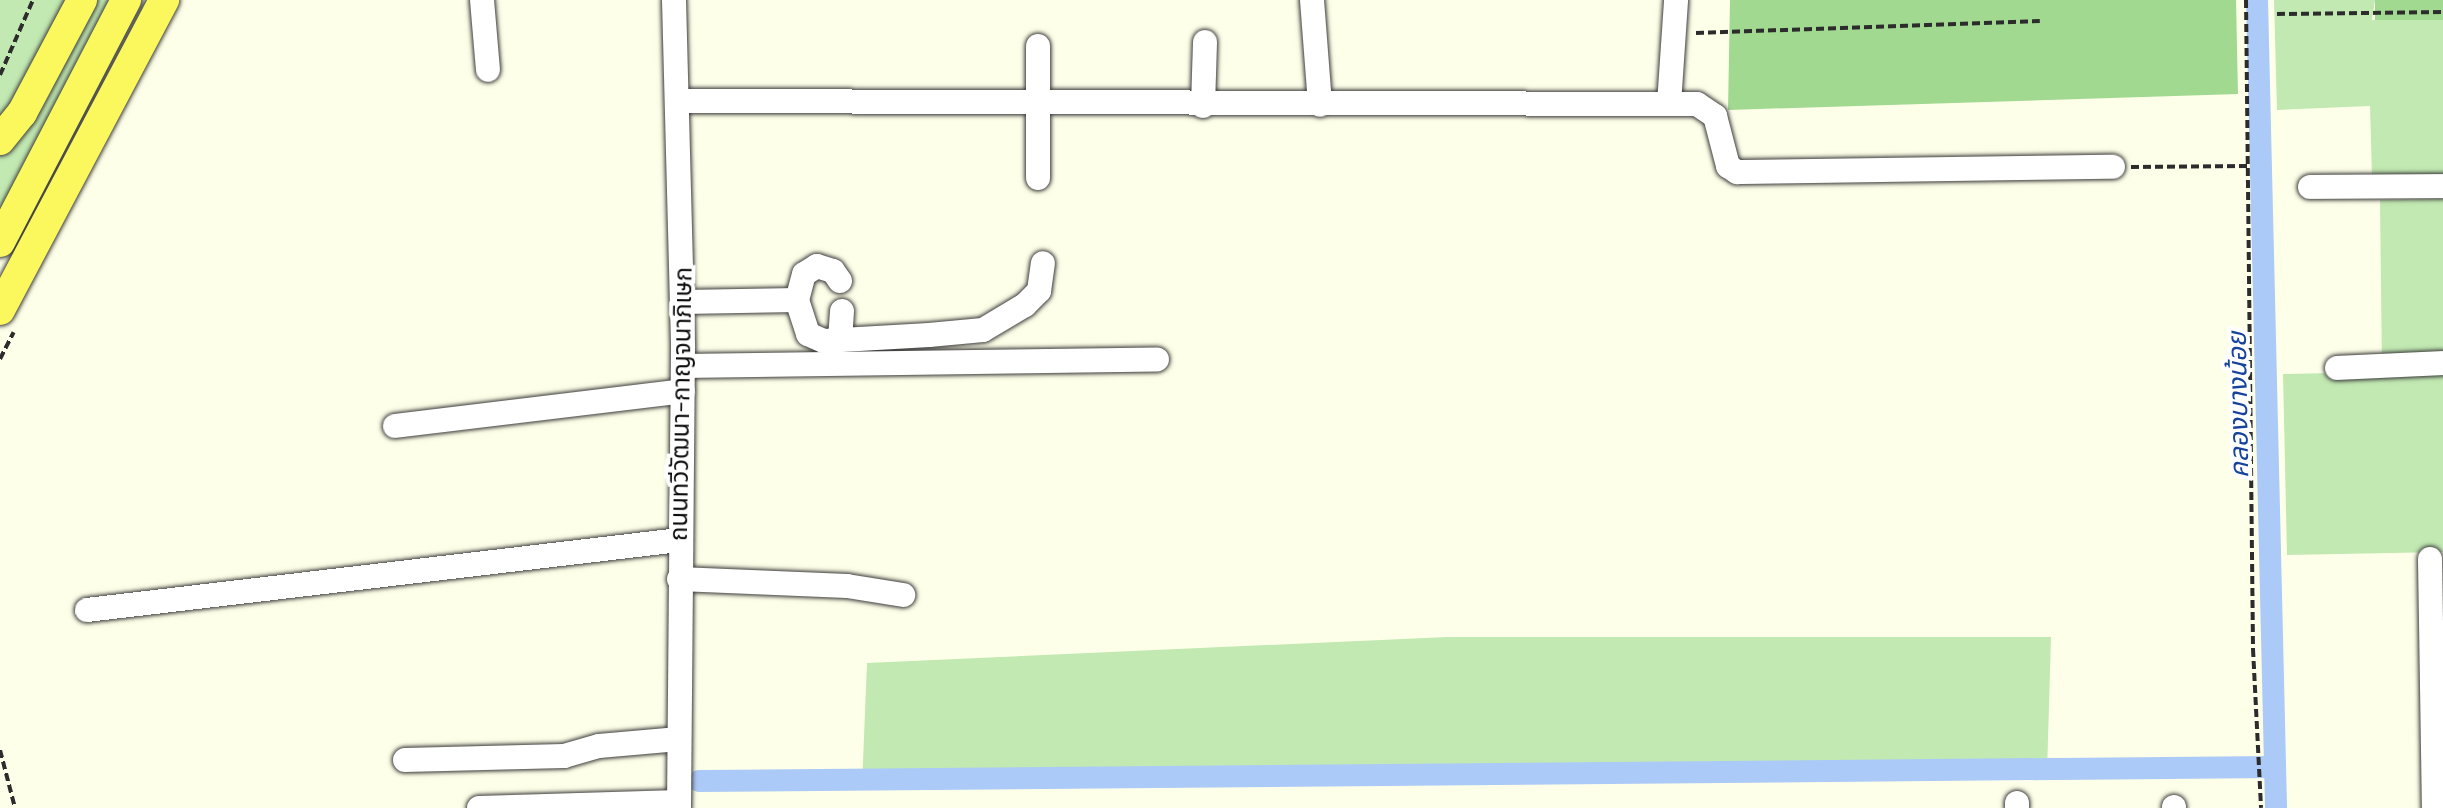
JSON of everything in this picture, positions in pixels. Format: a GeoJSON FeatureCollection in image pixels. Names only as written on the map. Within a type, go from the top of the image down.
{"type":"FeatureCollection","features":[{"type":"Feature","properties":{"kind":"main road"},"geometry":{"type":"LineString","coordinates":[[0,140],[22,113],[82,0]]}},
{"type":"Feature","properties":{"kind":"main road"},"geometry":{"type":"LineString","coordinates":[[0,242],[126,0]]}},
{"type":"Feature","properties":{"kind":"main road"},"geometry":{"type":"LineString","coordinates":[[0,310],[164,0]]}},
{"type":"Feature","properties":{"kind":"street"},"geometry":{"type":"LineString","coordinates":[[482,0],[488,70]]}},
{"type":"Feature","properties":{"kind":"street","name":"ถนนทวีวัฒนา-กาญจนาภิเษก"},"geometry":{"type":"LineString","coordinates":[[674,0],[680,101],[683,302],[679,805]]}},
{"type":"Feature","properties":{"kind":"street"},"geometry":{"type":"LineString","coordinates":[[1312,0],[1320,105]]}},
{"type":"Feature","properties":{"kind":"street"},"geometry":{"type":"LineString","coordinates":[[1669,104],[1676,0]]}},
{"type":"Feature","properties":{"kind":"street"},"geometry":{"type":"LineString","coordinates":[[1203,106],[1205,42]]}},
{"type":"Feature","properties":{"kind":"street"},"geometry":{"type":"LineString","coordinates":[[1038,46],[1038,178]]}},
{"type":"Feature","properties":{"kind":"street"},"geometry":{"type":"LineString","coordinates":[[680,101],[1203,106],[1697,104],[1715,116],[1728,166],[1737,172],[2113,167]]}},
{"type":"Feature","properties":{"kind":"street"},"geometry":{"type":"LineString","coordinates":[[2310,187],[2443,186]]}},
{"type":"Feature","properties":{"kind":"street"},"geometry":{"type":"LineString","coordinates":[[840,281],[833,271],[817,266],[804,274],[797,300],[808,334],[840,340],[983,330],[1039,291],[1043,263]]}},
{"type":"Feature","properties":{"kind":"street"},"geometry":{"type":"LineString","coordinates":[[683,302],[797,300]]}},
{"type":"Feature","properties":{"kind":"street"},"geometry":{"type":"LineString","coordinates":[[840,340],[842,311]]}},
{"type":"Feature","properties":{"kind":"street"},"geometry":{"type":"LineString","coordinates":[[683,366],[1157,359]]}},
{"type":"Feature","properties":{"kind":"street"},"geometry":{"type":"LineString","coordinates":[[2337,368],[2443,363]]}},
{"type":"Feature","properties":{"kind":"street"},"geometry":{"type":"LineString","coordinates":[[395,426],[683,391]]}},
{"type":"Feature","properties":{"kind":"street"},"geometry":{"type":"LineString","coordinates":[[87,610],[679,540]]}},
{"type":"Feature","properties":{"kind":"street"},"geometry":{"type":"LineString","coordinates":[[2430,559],[2434,808]]}},
{"type":"Feature","properties":{"kind":"street"},"geometry":{"type":"LineString","coordinates":[[679,579],[847,586],[903,595]]}},
{"type":"Feature","properties":{"kind":"street"},"geometry":{"type":"LineString","coordinates":[[405,760],[564,756],[599,746],[679,739]]}},
{"type":"Feature","properties":{"kind":"street"},"geometry":{"type":"LineString","coordinates":[[479,808],[679,805]]}},
{"type":"Feature","properties":{"kind":"path"},"geometry":{"type":"LineString","coordinates":[[0,75],[33,0]]}},
{"type":"Feature","properties":{"kind":"path"},"geometry":{"type":"LineString","coordinates":[[2246,0],[2253,649],[2261,808]]}},
{"type":"Feature","properties":{"kind":"path"},"geometry":{"type":"LineString","coordinates":[[2277,14],[2443,12]]}},
{"type":"Feature","properties":{"kind":"path"},"geometry":{"type":"LineString","coordinates":[[1674,34],[2040,21]]}},
{"type":"Feature","properties":{"kind":"path"},"geometry":{"type":"LineString","coordinates":[[2113,167],[2248,166]]}},
{"type":"Feature","properties":{"kind":"path"},"geometry":{"type":"LineString","coordinates":[[0,750],[15,808]]}},
{"type":"Feature","properties":{"kind":"green space"},"geometry":{"type":"Polygon","coordinates":[[[0,0],[117,0],[0,219],[0,0]]]}},
{"type":"Feature","properties":{"kind":"green space"},"geometry":{"type":"Polygon","coordinates":[[[1730,0],[2236,0],[2238,94],[1728,110],[1730,0]]]}},
{"type":"Feature","properties":{"kind":"green space"},"geometry":{"type":"Polygon","coordinates":[[[2274,0],[2375,0],[2372,20],[2443,19],[2443,177],[2372,177],[2370,106],[2277,110],[2274,0]]]}},
{"type":"Feature","properties":{"kind":"green space"},"geometry":{"type":"Polygon","coordinates":[[[2375,0],[2443,0],[2443,20],[2375,20],[2375,0]]]}},
{"type":"Feature","properties":{"kind":"green space"},"geometry":{"type":"Polygon","coordinates":[[[2443,199],[2443,552],[2287,555],[2283,374],[2382,372],[2380,200],[2443,199]]]}},
{"type":"Feature","properties":{"kind":"green space"},"geometry":{"type":"Polygon","coordinates":[[[1447,637],[2051,637],[2047,773],[862,786],[867,663],[1447,637]]]}},
{"type":"Feature","properties":{"kind":"waterway","name":"คลองบางน้อย"},"geometry":{"type":"LineString","coordinates":[[2257,0],[2276,808]]}},
{"type":"Feature","properties":{"kind":"waterway"},"geometry":{"type":"LineString","coordinates":[[699,781],[2274,767]]}}]}
